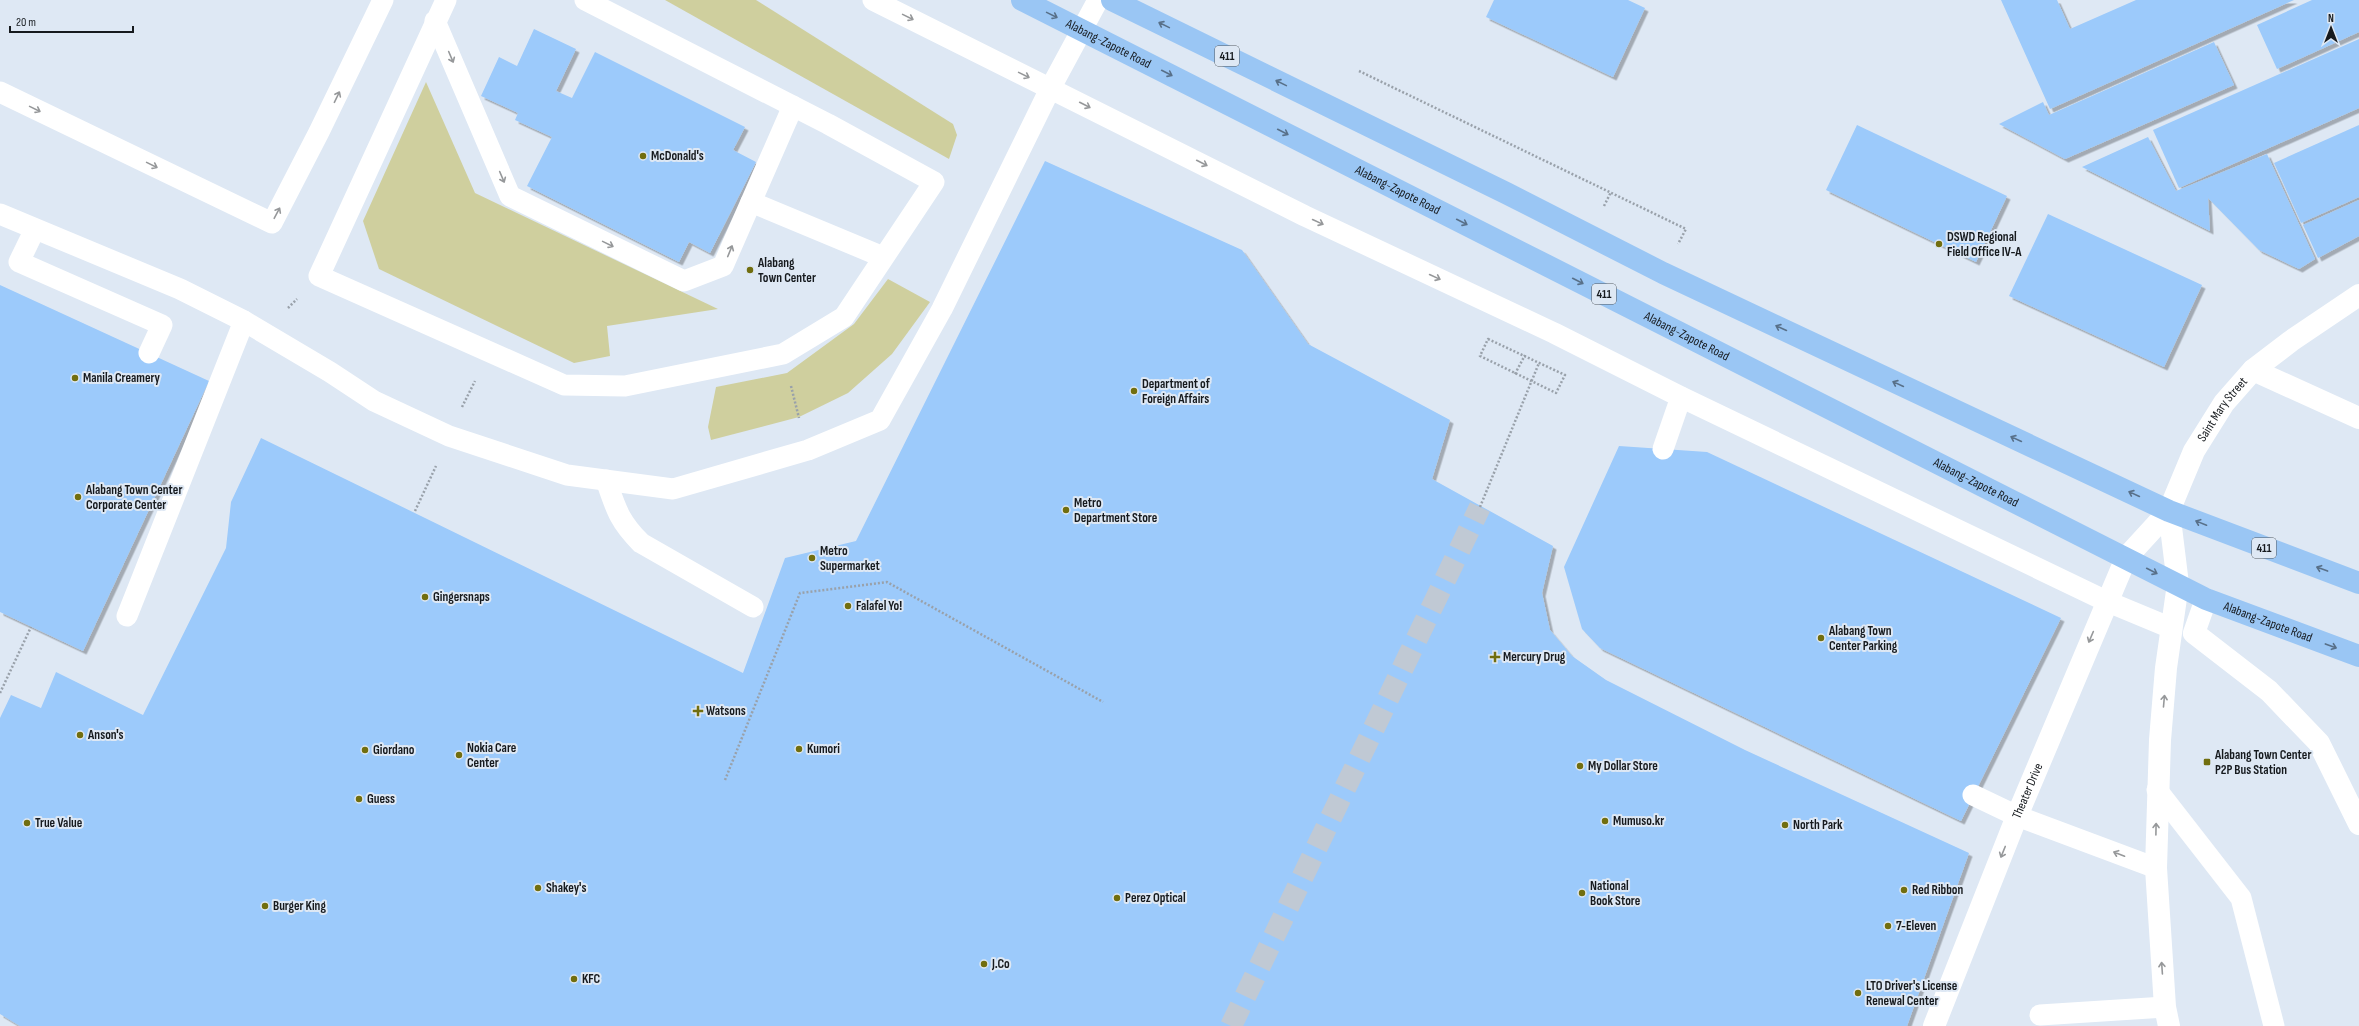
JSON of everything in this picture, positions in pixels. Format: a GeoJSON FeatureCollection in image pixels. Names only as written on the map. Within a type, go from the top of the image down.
{"type":"FeatureCollection","features":[{"type":"Feature","properties":{"kind":"highway","name":"Alabang-Zapote Road"},"geometry":{"type":"LineString","coordinates":[[1022,0],[2206,599],[2359,656]]}},
{"type":"Feature","properties":{"kind":"highway","name":"411"},"geometry":{"type":"LineString","coordinates":[[1112,0],[1506,193],[1663,273],[2169,511],[2359,583]]}},
{"type":"Feature","properties":{"kind":"street","name":"Saint Mary Street"},"geometry":{"type":"LineString","coordinates":[[2126,558],[2169,511],[2194,451],[2224,404],[2253,370],[2291,341],[2359,295]]}},
{"type":"Feature","properties":{"kind":"street"},"geometry":{"type":"LineString","coordinates":[[2253,370],[2359,418]]}},
{"type":"Feature","properties":{"kind":"street"},"geometry":{"type":"LineString","coordinates":[[2167,1016],[2156,868],[2157,790],[2171,628],[2178,584],[2169,511]]}},
{"type":"Feature","properties":{"kind":"street","name":"Theater Drive"},"geometry":{"type":"LineString","coordinates":[[1934,1026],[2017,816],[2106,601],[2126,558]]}},
{"type":"Feature","properties":{"kind":"street"},"geometry":{"type":"LineString","coordinates":[[2206,599],[2194,633],[2269,691],[2319,743],[2359,824]]}},
{"type":"Feature","properties":{"kind":"lane"},"geometry":{"type":"LineString","coordinates":[[0,92],[272,223],[320,132],[383,0]]}},
{"type":"Feature","properties":{"kind":"lane"},"geometry":{"type":"LineString","coordinates":[[446,0],[435,21],[319,276],[564,385],[625,386],[782,354],[844,318],[934,182],[793,106],[586,0]]}},
{"type":"Feature","properties":{"kind":"lane"},"geometry":{"type":"LineString","coordinates":[[873,0],[1051,87],[1305,216],[1554,333],[1681,397],[2106,601],[2171,628]]}},
{"type":"Feature","properties":{"kind":"lane"},"geometry":{"type":"LineString","coordinates":[[0,214],[180,290],[244,321],[330,372],[374,401],[449,436],[567,475],[673,490],[808,450],[880,420],[942,309],[1051,87],[1098,0]]}},
{"type":"Feature","properties":{"kind":"lane"},"geometry":{"type":"LineString","coordinates":[[435,21],[510,196],[684,281],[723,266],[793,106]]}},
{"type":"Feature","properties":{"kind":"lane"},"geometry":{"type":"LineString","coordinates":[[751,202],[883,257]]}},
{"type":"Feature","properties":{"kind":"lane"},"geometry":{"type":"LineString","coordinates":[[35,229],[19,262],[162,325],[149,353]]}},
{"type":"Feature","properties":{"kind":"lane"},"geometry":{"type":"LineString","coordinates":[[127,616],[244,321]]}},
{"type":"Feature","properties":{"kind":"lane"},"geometry":{"type":"LineString","coordinates":[[1663,448],[1681,397]]}},
{"type":"Feature","properties":{"kind":"lane"},"geometry":{"type":"LineString","coordinates":[[606,480],[618,515],[628,529],[642,543],[753,607]]}},
{"type":"Feature","properties":{"kind":"lane"},"geometry":{"type":"LineString","coordinates":[[2157,790],[2241,898],[2274,1026]]}},
{"type":"Feature","properties":{"kind":"lane"},"geometry":{"type":"LineString","coordinates":[[1973,795],[2017,816],[2156,868]]}},
{"type":"Feature","properties":{"kind":"lane"},"geometry":{"type":"LineString","coordinates":[[2040,1015],[2167,1016]]}},
{"type":"Feature","properties":{"kind":"path"},"geometry":{"type":"LineString","coordinates":[[1359,71],[1686,229]]}},
{"type":"Feature","properties":{"kind":"path"},"geometry":{"type":"LineString","coordinates":[[264,333],[319,276]]}},
{"type":"Feature","properties":{"kind":"path"},"geometry":{"type":"LineString","coordinates":[[1480,507],[1522,403],[1554,333]]}},
{"type":"Feature","properties":{"kind":"path"},"geometry":{"type":"LineString","coordinates":[[1488,339],[1565,376],[1556,393],[1515,374],[1480,356],[1488,339]]}},
{"type":"Feature","properties":{"kind":"path"},"geometry":{"type":"LineString","coordinates":[[415,511],[488,351]]}},
{"type":"Feature","properties":{"kind":"path"},"geometry":{"type":"LineString","coordinates":[[782,354],[808,450]]}},
{"type":"Feature","properties":{"kind":"path"},"geometry":{"type":"LineString","coordinates":[[725,780],[800,593],[887,582],[1103,702]]}},
{"type":"Feature","properties":{"kind":"path"},"geometry":{"type":"LineString","coordinates":[[0,690],[31,627]]}},
{"type":"Feature","properties":{"kind":"green space"},"geometry":{"type":"Polygon","coordinates":[[[665,0],[756,0],[953,124],[957,135],[949,159],[665,0]]]}},
{"type":"Feature","properties":{"kind":"green space"},"geometry":{"type":"Polygon","coordinates":[[[426,82],[475,193],[718,309],[607,326],[610,356],[574,363],[379,269],[363,221],[426,82]]]}},
{"type":"Feature","properties":{"kind":"green space"},"geometry":{"type":"Polygon","coordinates":[[[888,279],[930,302],[892,354],[848,393],[799,417],[711,440],[708,427],[716,387],[787,373],[854,324],[888,279]]]}},
{"type":"Feature","properties":{"kind":"building"},"geometry":{"type":"Polygon","coordinates":[[[1494,0],[1628,0],[1645,8],[1613,77],[1486,17],[1494,0]]]}},
{"type":"Feature","properties":{"kind":"building"},"geometry":{"type":"Polygon","coordinates":[[[2001,0],[2057,0],[2070,29],[2136,0],[2294,0],[2050,109],[2001,0]]]}},
{"type":"Feature","properties":{"kind":"building"},"geometry":{"type":"Polygon","coordinates":[[[2312,0],[2359,0],[2359,32],[2277,69],[2257,25],[2312,0]]]}},
{"type":"Feature","properties":{"kind":"building","name":"McDonald's"},"geometry":{"type":"Polygon","coordinates":[[[534,29],[576,49],[556,91],[572,98],[595,52],[745,127],[733,150],[756,162],[710,253],[689,242],[679,262],[527,186],[552,137],[515,120],[518,113],[481,96],[499,57],[517,66],[534,29]]]}},
{"type":"Feature","properties":{"kind":"building"},"geometry":{"type":"Polygon","coordinates":[[[2359,39],[2359,108],[2179,188],[2153,130],[2359,39]]]}},
{"type":"Feature","properties":{"kind":"building"},"geometry":{"type":"Polygon","coordinates":[[[2214,42],[2234,85],[2065,159],[1999,124],[2043,102],[2049,115],[2214,42]]]}},
{"type":"Feature","properties":{"kind":"building"},"geometry":{"type":"Polygon","coordinates":[[[1857,125],[2007,196],[1976,262],[1826,190],[1857,125]]]}},
{"type":"Feature","properties":{"kind":"building"},"geometry":{"type":"Polygon","coordinates":[[[2359,125],[2359,197],[2301,223],[2274,163],[2359,125]]]}},
{"type":"Feature","properties":{"kind":"building"},"geometry":{"type":"Polygon","coordinates":[[[2148,137],[2176,191],[2267,154],[2315,259],[2299,269],[2259,250],[2208,198],[2210,231],[2082,167],[2148,137]]]}},
{"type":"Feature","properties":{"kind":"building"},"geometry":{"type":"Polygon","coordinates":[[[1045,161],[1242,250],[1308,344],[1450,420],[1432,479],[1553,546],[1542,593],[1550,630],[1572,656],[1606,680],[1745,750],[1969,853],[1907,1026],[20,1026],[0,1014],[0,718],[11,695],[41,708],[56,672],[143,715],[226,548],[231,502],[261,438],[743,673],[785,558],[856,541],[1045,161]]]}},
{"type":"Feature","properties":{"kind":"building"},"geometry":{"type":"Polygon","coordinates":[[[2359,200],[2359,236],[2318,258],[2303,225],[2359,200]]]}},
{"type":"Feature","properties":{"kind":"building"},"geometry":{"type":"Polygon","coordinates":[[[2048,214],[2202,285],[2164,367],[2009,296],[2048,214]]]}},
{"type":"Feature","properties":{"kind":"building","name":"Alabang Town Center Corporate Center"},"geometry":{"type":"Polygon","coordinates":[[[0,285],[209,381],[83,651],[0,612],[0,285]]]}},
{"type":"Feature","properties":{"kind":"building","name":"Alabang Town Center Parking"},"geometry":{"type":"Polygon","coordinates":[[[1619,446],[1707,452],[2061,618],[1961,821],[1600,648],[1582,629],[1564,567],[1619,446]]]}},
{"type":"Feature","properties":{"kind":"tunnel"},"geometry":{"type":"LineString","coordinates":[[1231,1026],[1480,507]]}},
{"type":"Feature","properties":{"kind":"place","name":"McDonald's"},"geometry":{"type":"Point","coordinates":[643,156]}},
{"type":"Feature","properties":{"kind":"place","name":"DSWD Regional Field Office IV-A"},"geometry":{"type":"Point","coordinates":[1939,244]}},
{"type":"Feature","properties":{"kind":"place","name":"Alabang Town Center"},"geometry":{"type":"Point","coordinates":[750,270]}},
{"type":"Feature","properties":{"kind":"place","name":"Manila Creamery"},"geometry":{"type":"Point","coordinates":[75,378]}},
{"type":"Feature","properties":{"kind":"place","name":"Department of Foreign Affairs"},"geometry":{"type":"Point","coordinates":[1134,391]}},
{"type":"Feature","properties":{"kind":"place","name":"Alabang Town Center Corporate Center"},"geometry":{"type":"Point","coordinates":[78,497]}},
{"type":"Feature","properties":{"kind":"place","name":"Metro Department Store"},"geometry":{"type":"Point","coordinates":[1066,510]}},
{"type":"Feature","properties":{"kind":"place","name":"Metro Supermarket"},"geometry":{"type":"Point","coordinates":[812,558]}},
{"type":"Feature","properties":{"kind":"place","name":"Gingersnaps"},"geometry":{"type":"Point","coordinates":[425,597]}},
{"type":"Feature","properties":{"kind":"place","name":"Falafel Yo!"},"geometry":{"type":"Point","coordinates":[848,606]}},
{"type":"Feature","properties":{"kind":"place","name":"Alabang Town Center Parking"},"geometry":{"type":"Point","coordinates":[1821,638]}},
{"type":"Feature","properties":{"kind":"place","name":"Mercury Drug"},"geometry":{"type":"Point","coordinates":[1495,657]}},
{"type":"Feature","properties":{"kind":"place","name":"Watsons"},"geometry":{"type":"Point","coordinates":[698,711]}},
{"type":"Feature","properties":{"kind":"place","name":"Anson's"},"geometry":{"type":"Point","coordinates":[80,735]}},
{"type":"Feature","properties":{"kind":"place","name":"Kumori"},"geometry":{"type":"Point","coordinates":[799,749]}},
{"type":"Feature","properties":{"kind":"place","name":"Giordano"},"geometry":{"type":"Point","coordinates":[365,750]}},
{"type":"Feature","properties":{"kind":"place","name":"Nokia Care Center"},"geometry":{"type":"Point","coordinates":[459,755]}},
{"type":"Feature","properties":{"kind":"place","name":"Alabang Town Center P2P Bus Station"},"geometry":{"type":"Point","coordinates":[2207,762]}},
{"type":"Feature","properties":{"kind":"place","name":"My Dollar Store"},"geometry":{"type":"Point","coordinates":[1580,766]}},
{"type":"Feature","properties":{"kind":"place","name":"Guess"},"geometry":{"type":"Point","coordinates":[359,799]}},
{"type":"Feature","properties":{"kind":"place","name":"Mumuso.kr"},"geometry":{"type":"Point","coordinates":[1605,821]}},
{"type":"Feature","properties":{"kind":"place","name":"True Value"},"geometry":{"type":"Point","coordinates":[27,823]}},
{"type":"Feature","properties":{"kind":"place","name":"North Park"},"geometry":{"type":"Point","coordinates":[1785,825]}},
{"type":"Feature","properties":{"kind":"place","name":"Shakey's"},"geometry":{"type":"Point","coordinates":[538,888]}},
{"type":"Feature","properties":{"kind":"place","name":"Red Ribbon"},"geometry":{"type":"Point","coordinates":[1904,890]}},
{"type":"Feature","properties":{"kind":"place","name":"National Book Store"},"geometry":{"type":"Point","coordinates":[1582,893]}},
{"type":"Feature","properties":{"kind":"place","name":"Perez Optical"},"geometry":{"type":"Point","coordinates":[1117,898]}},
{"type":"Feature","properties":{"kind":"place","name":"Burger King"},"geometry":{"type":"Point","coordinates":[265,906]}},
{"type":"Feature","properties":{"kind":"place","name":"7-Eleven"},"geometry":{"type":"Point","coordinates":[1888,926]}},
{"type":"Feature","properties":{"kind":"place","name":"J.Co"},"geometry":{"type":"Point","coordinates":[984,964]}},
{"type":"Feature","properties":{"kind":"place","name":"KFC"},"geometry":{"type":"Point","coordinates":[574,979]}},
{"type":"Feature","properties":{"kind":"place","name":"LTO Driver's License Renewal Center"},"geometry":{"type":"Point","coordinates":[1858,993]}}]}
